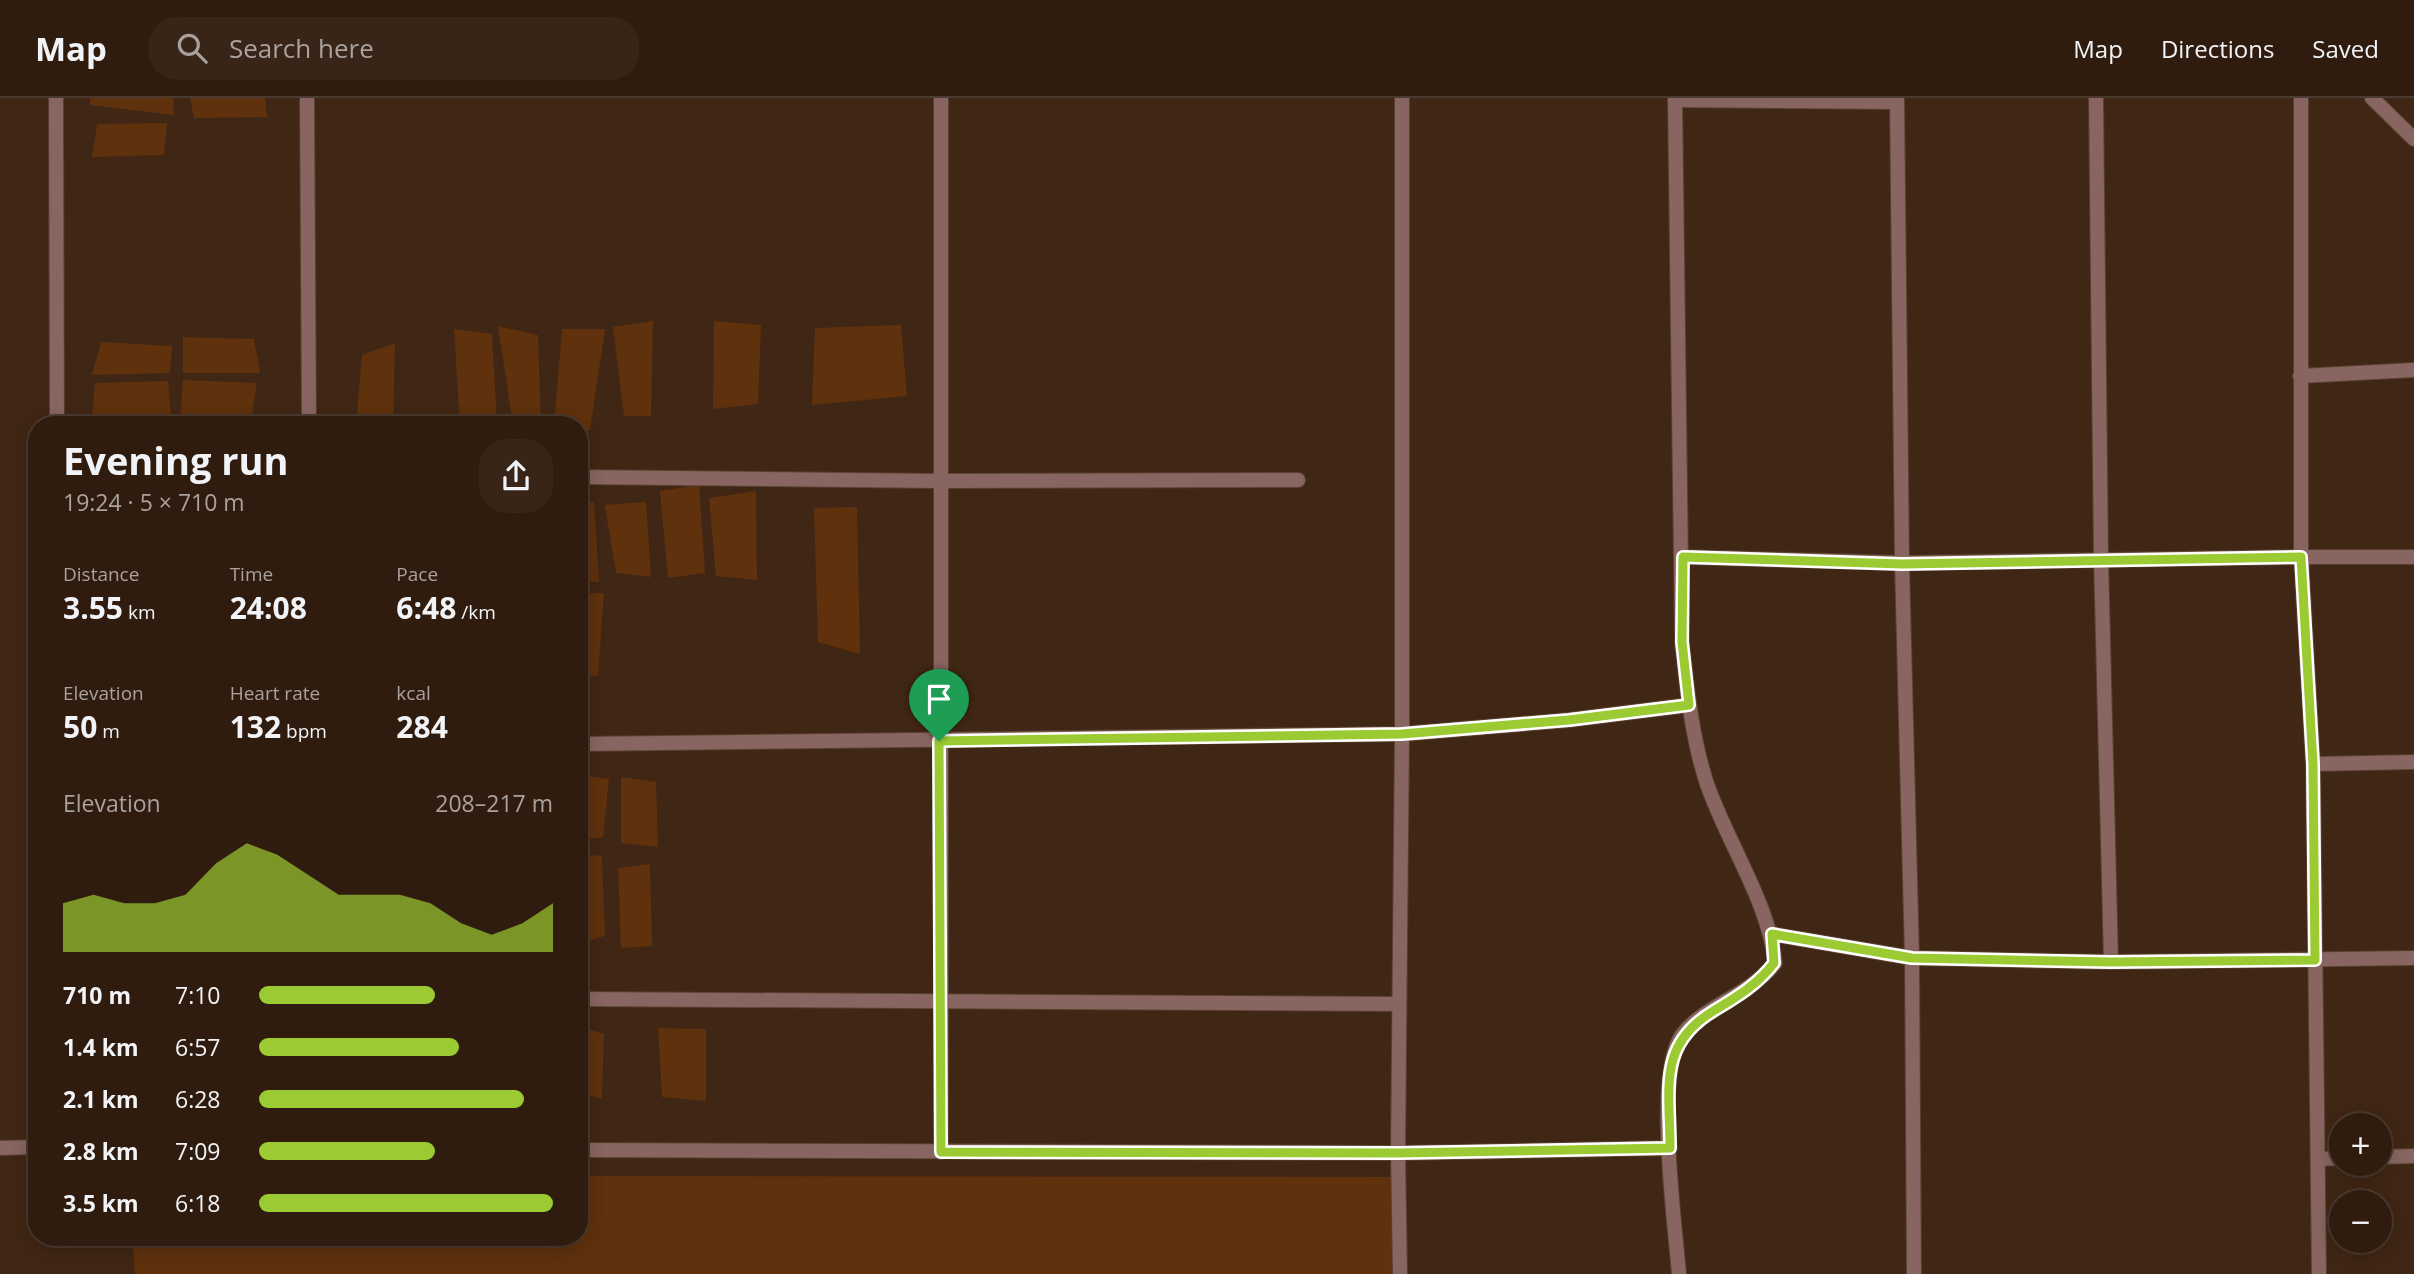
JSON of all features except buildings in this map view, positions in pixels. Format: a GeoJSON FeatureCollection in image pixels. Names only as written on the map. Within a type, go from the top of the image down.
{"type":"FeatureCollection","features":[{"type":"Feature","properties":{"kind":"street"},"geometry":{"type":"LineString","coordinates":[[56,98],[57,416]]}},
{"type":"Feature","properties":{"kind":"street"},"geometry":{"type":"LineString","coordinates":[[307,98],[310,416]]}},
{"type":"Feature","properties":{"kind":"street"},"geometry":{"type":"LineString","coordinates":[[941,98],[941,1152]]}},
{"type":"Feature","properties":{"kind":"street"},"geometry":{"type":"LineString","coordinates":[[1400,1274],[1398,1153],[1402,734],[1402,98]]}},
{"type":"Feature","properties":{"kind":"street"},"geometry":{"type":"LineString","coordinates":[[2096,98],[2101,558],[2110,962]]}},
{"type":"Feature","properties":{"kind":"street"},"geometry":{"type":"LineString","coordinates":[[2301,98],[2301,557],[2313,764],[2319,1274]]}},
{"type":"Feature","properties":{"kind":"street"},"geometry":{"type":"LineString","coordinates":[[2372,98],[2414,139]]}},
{"type":"Feature","properties":{"kind":"street"},"geometry":{"type":"LineString","coordinates":[[1679,1274],[1670,1148],[1672,1055],[1683,1034],[1700,1019],[1761,980],[1774,963],[1772,934],[1707,783],[1689,705],[1682,642],[1675,99],[1897,100],[1902,564],[1912,958],[1914,1274]]}},
{"type":"Feature","properties":{"kind":"street"},"geometry":{"type":"LineString","coordinates":[[2300,376],[2414,370]]}},
{"type":"Feature","properties":{"kind":"street"},"geometry":{"type":"LineString","coordinates":[[588,477],[939,481],[1298,480]]}},
{"type":"Feature","properties":{"kind":"street"},"geometry":{"type":"LineString","coordinates":[[1683,557],[1902,564],[2101,558],[2414,557]]}},
{"type":"Feature","properties":{"kind":"street"},"geometry":{"type":"LineString","coordinates":[[588,744],[1402,734],[1569,720],[1689,705]]}},
{"type":"Feature","properties":{"kind":"street"},"geometry":{"type":"LineString","coordinates":[[2313,764],[2414,762]]}},
{"type":"Feature","properties":{"kind":"street"},"geometry":{"type":"LineString","coordinates":[[1772,934],[1912,958],[2110,962],[2414,958]]}},
{"type":"Feature","properties":{"kind":"street"},"geometry":{"type":"LineString","coordinates":[[588,999],[1399,1004]]}},
{"type":"Feature","properties":{"kind":"street"},"geometry":{"type":"LineString","coordinates":[[0,1147],[28,1147]]}},
{"type":"Feature","properties":{"kind":"street"},"geometry":{"type":"LineString","coordinates":[[588,1150],[1398,1153],[1670,1148]]}},
{"type":"Feature","properties":{"kind":"street"},"geometry":{"type":"LineString","coordinates":[[2392,1157],[2414,1156]]}},
{"type":"Feature","properties":{"kind":"street"},"geometry":{"type":"LineString","coordinates":[[2319,1159],[2329,1159]]}},
{"type":"Feature","properties":{"kind":"route"},"geometry":{"type":"LineString","coordinates":[[1683,557],[1902,564],[2101,558],[2301,557],[2313,764],[2315,960],[2110,962],[1912,958],[1772,934],[1774,963],[1761,980],[1700,1019],[1683,1034],[1672,1055],[1670,1148],[1398,1153],[941,1152],[939,741],[1402,734],[1569,720],[1689,705],[1682,642],[1683,557]]}}]}
